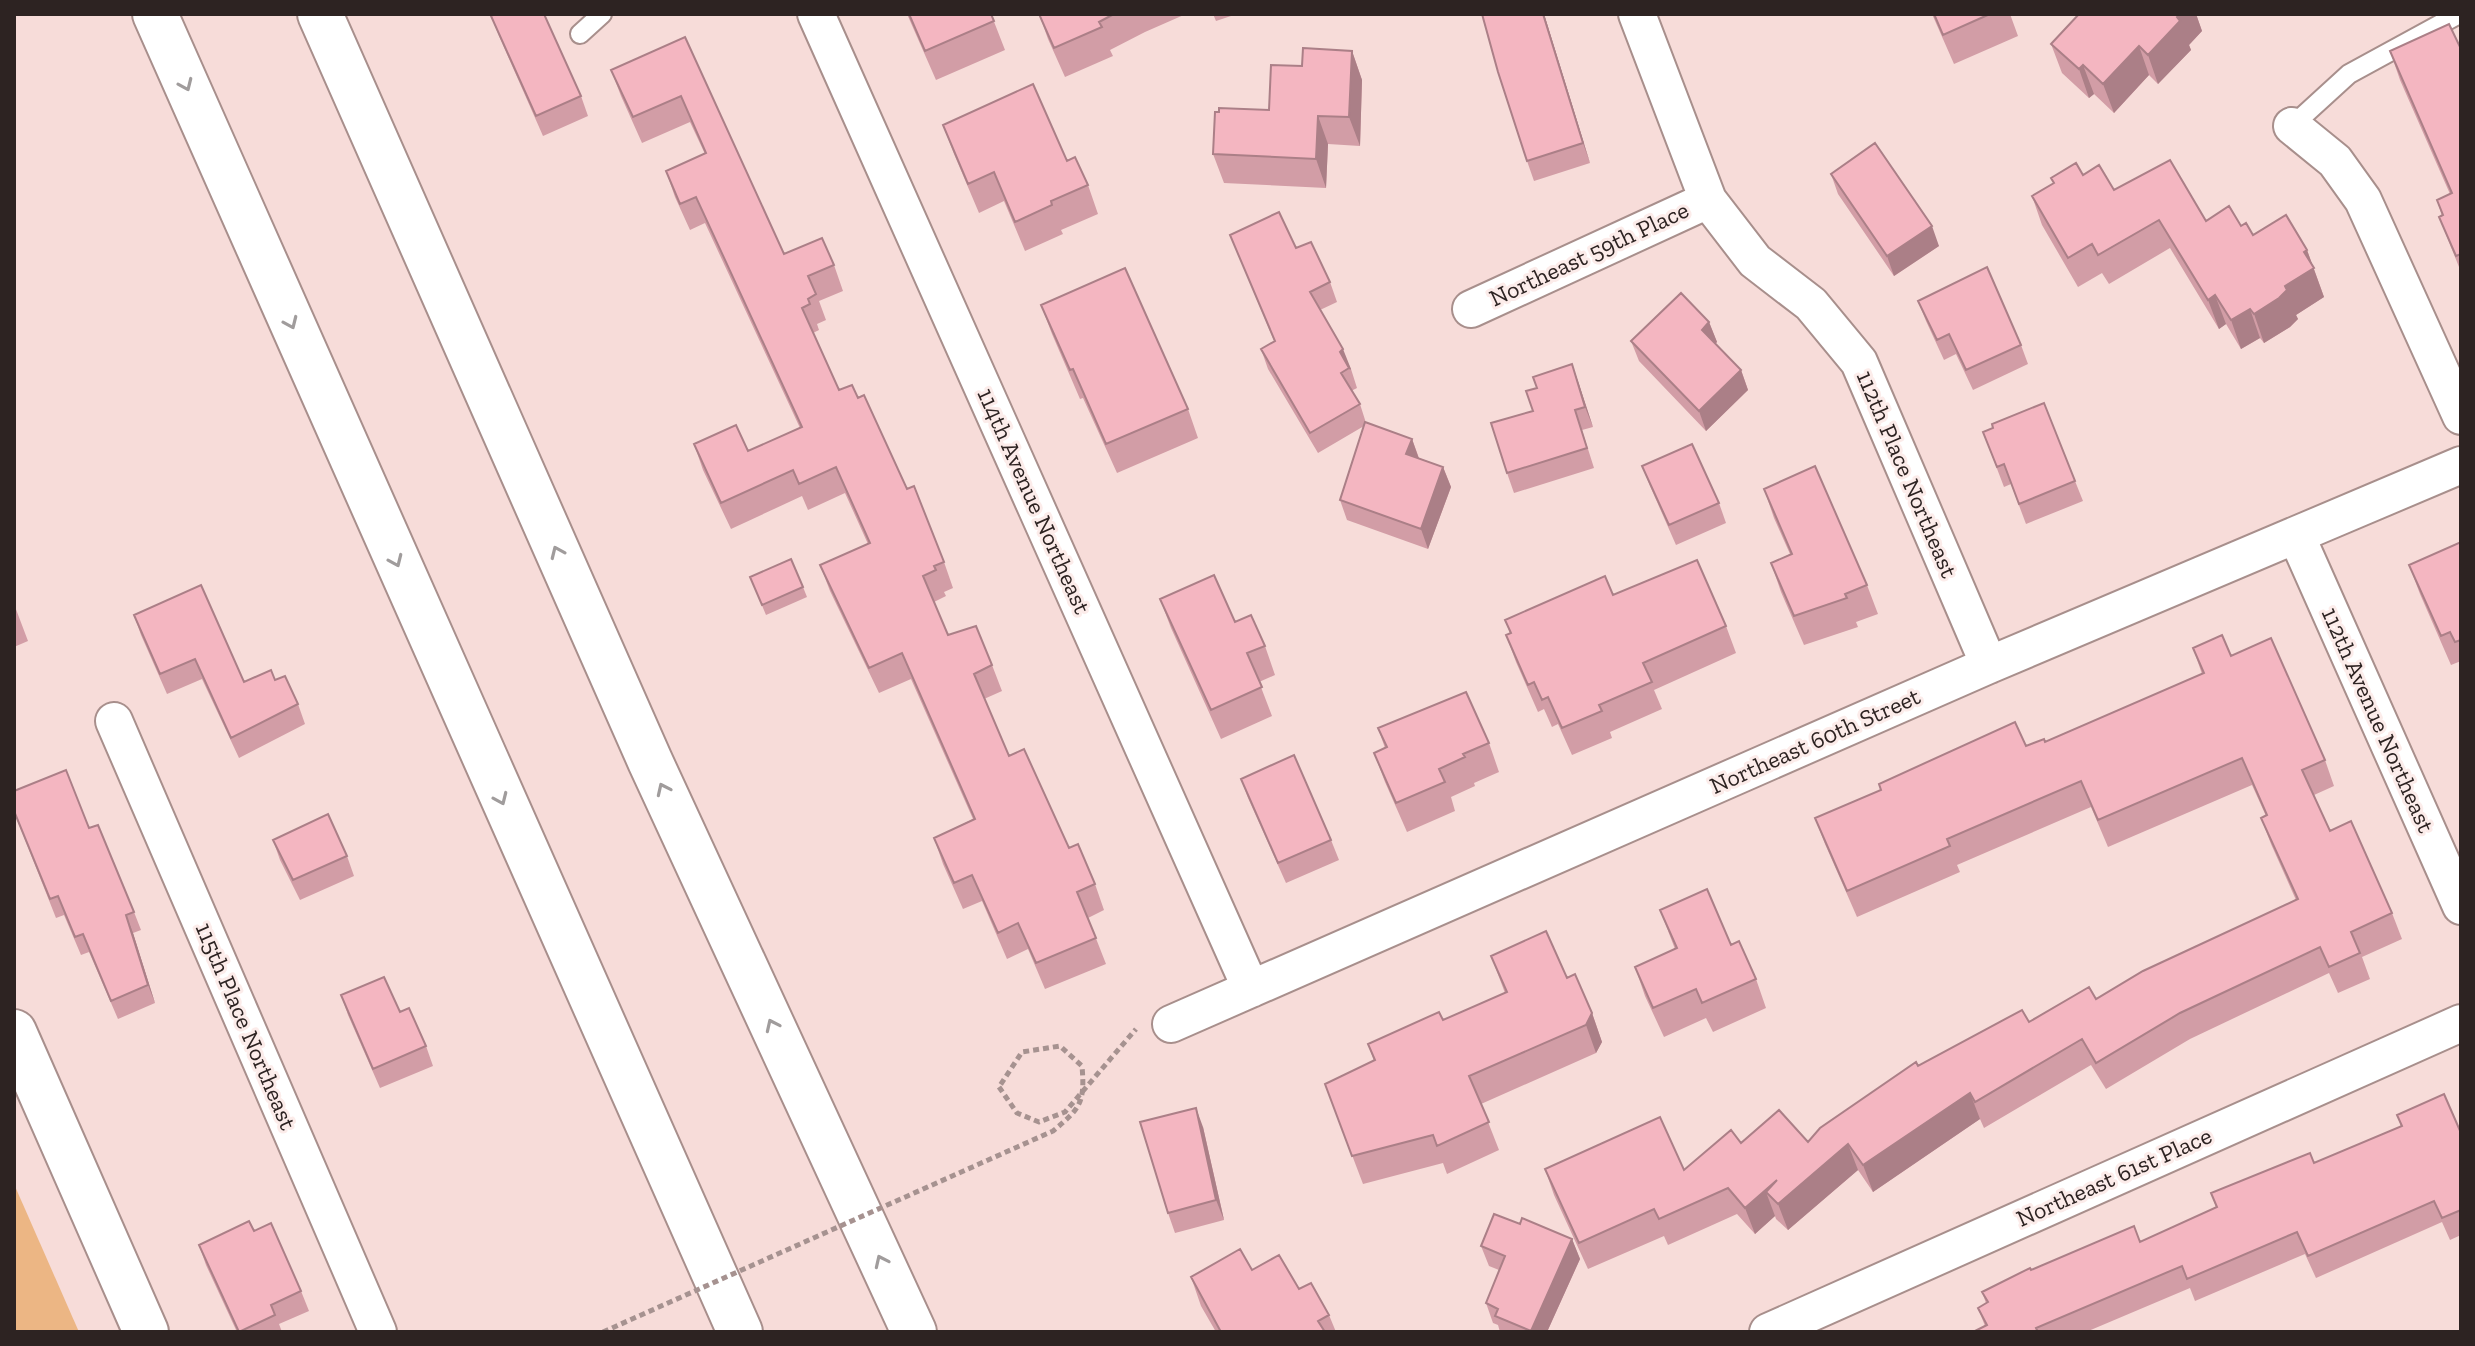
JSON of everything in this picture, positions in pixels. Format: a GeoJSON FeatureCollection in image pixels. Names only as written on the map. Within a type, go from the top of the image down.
{"type":"FeatureCollection","features":[{"type":"Feature","properties":{"kind":"main road"},"geometry":{"type":"LineString","coordinates":[[155,14],[740,1332]]}},
{"type":"Feature","properties":{"kind":"main road"},"geometry":{"type":"LineString","coordinates":[[320,14],[650,761],[914,1332]]}},
{"type":"Feature","properties":{"kind":"main road"},"geometry":{"type":"LineString","coordinates":[[14,1032],[146,1332]]}},
{"type":"Feature","properties":{"kind":"street","name":"114th Avenue Northeast"},"geometry":{"type":"LineString","coordinates":[[816,14],[1251,989]]}},
{"type":"Feature","properties":{"kind":"street","name":"112th Place Northeast"},"geometry":{"type":"LineString","coordinates":[[1637,14],[1708,200],[1755,261],[1811,304],[1859,362],[1989,665]]}},
{"type":"Feature","properties":{"kind":"street"},"geometry":{"type":"LineString","coordinates":[[2292,126],[2335,161],[2363,200],[2461,416]]}},
{"type":"Feature","properties":{"kind":"street","name":"Northeast 59th Place"},"geometry":{"type":"LineString","coordinates":[[1471,309],[1708,200]]}},
{"type":"Feature","properties":{"kind":"street","name":"Northeast 60th Street"},"geometry":{"type":"LineString","coordinates":[[1155,1024],[1251,989],[1989,665],[2461,465]]}},
{"type":"Feature","properties":{"kind":"street","name":"112th Avenue Northeast"},"geometry":{"type":"LineString","coordinates":[[2296,535],[2461,906]]}},
{"type":"Feature","properties":{"kind":"street","name":"115th Place Northeast"},"geometry":{"type":"LineString","coordinates":[[114,721],[378,1332]]}},
{"type":"Feature","properties":{"kind":"street","name":"Northeast 61st Place"},"geometry":{"type":"LineString","coordinates":[[1768,1332],[2461,1023]]}},
{"type":"Feature","properties":{"kind":"lane"},"geometry":{"type":"LineString","coordinates":[[580,34],[602,14]]}},
{"type":"Feature","properties":{"kind":"lane"},"geometry":{"type":"LineString","coordinates":[[2292,126],[2349,74],[2459,14]]}},
{"type":"Feature","properties":{"kind":"path"},"geometry":{"type":"LineString","coordinates":[[603,1332],[1053,1131],[1076,1112],[1084,1093],[1082,1066],[1060,1046],[1022,1052],[999,1087],[1017,1113],[1039,1122],[1065,1112],[1155,1024]]}},
{"type":"Feature","properties":{"kind":"shaded area"},"geometry":{"type":"Polygon","coordinates":[[[14,1184],[79,1332],[14,1332],[14,1184]]]}},
{"type":"Feature","properties":{"kind":"building"},"geometry":{"type":"Polygon","coordinates":[[[544,14],[581,96],[536,116],[491,16],[544,14]]]}},
{"type":"Feature","properties":{"kind":"building"},"geometry":{"type":"Polygon","coordinates":[[[909,14],[991,14],[994,21],[925,51],[909,14]]]}},
{"type":"Feature","properties":{"kind":"building"},"geometry":{"type":"Polygon","coordinates":[[[1039,14],[1114,14],[1099,22],[1102,27],[1054,48],[1039,14]]]}},
{"type":"Feature","properties":{"kind":"building"},"geometry":{"type":"Polygon","coordinates":[[[1482,14],[1543,14],[1583,143],[1527,161],[1482,14]]]}},
{"type":"Feature","properties":{"kind":"building"},"geometry":{"type":"Polygon","coordinates":[[[1934,14],[1990,14],[1943,35],[1934,14]]]}},
{"type":"Feature","properties":{"kind":"building"},"geometry":{"type":"Polygon","coordinates":[[[2079,14],[2180,14],[2177,17],[2180,21],[2148,55],[2139,46],[2103,84],[2083,65],[2079,69],[2051,44],[2079,14]]]}},
{"type":"Feature","properties":{"kind":"building"},"geometry":{"type":"Polygon","coordinates":[[[2449,24],[2461,49],[2461,254],[2456,256],[2439,217],[2443,215],[2437,200],[2452,193],[2390,51],[2449,24]]]}},
{"type":"Feature","properties":{"kind":"building"},"geometry":{"type":"Polygon","coordinates":[[[685,37],[784,254],[822,238],[834,265],[808,276],[816,294],[808,299],[810,304],[802,308],[839,390],[852,385],[858,398],[864,395],[907,489],[914,486],[944,562],[923,576],[948,635],[976,626],[992,665],[974,674],[1009,756],[1024,749],[1069,848],[1078,844],[1095,884],[1077,892],[1096,938],[1036,963],[1018,923],[998,933],[972,875],[954,883],[934,838],[975,819],[902,653],[869,668],[820,565],[870,543],[836,467],[799,484],[793,470],[721,503],[694,444],[736,425],[748,451],[802,427],[696,197],[680,204],[666,171],[706,153],[681,96],[633,117],[611,70],[685,37]]]}},
{"type":"Feature","properties":{"kind":"building"},"geometry":{"type":"Polygon","coordinates":[[[1303,48],[1352,51],[1349,117],[1318,116],[1316,159],[1213,154],[1215,112],[1219,112],[1219,108],[1269,110],[1271,65],[1302,66],[1303,48]]]}},
{"type":"Feature","properties":{"kind":"building"},"geometry":{"type":"Polygon","coordinates":[[[1033,84],[1067,161],[1075,157],[1088,185],[1051,201],[1052,205],[1015,222],[994,172],[968,184],[943,125],[1033,84]]]}},
{"type":"Feature","properties":{"kind":"building"},"geometry":{"type":"Polygon","coordinates":[[[1875,143],[1932,226],[1887,256],[1831,174],[1875,143]]]}},
{"type":"Feature","properties":{"kind":"building"},"geometry":{"type":"Polygon","coordinates":[[[2170,160],[2206,221],[2229,206],[2241,226],[2246,223],[2253,235],[2286,215],[2314,268],[2285,286],[2287,290],[2279,298],[2254,314],[2250,309],[2231,320],[2215,295],[2208,300],[2159,220],[2098,255],[2092,244],[2068,258],[2032,196],[2054,183],[2051,178],[2076,163],[2083,175],[2099,165],[2114,190],[2170,160]]]}},
{"type":"Feature","properties":{"kind":"building"},"geometry":{"type":"Polygon","coordinates":[[[1279,212],[1296,248],[1311,242],[1330,282],[1310,292],[1343,349],[1340,352],[1349,368],[1341,373],[1360,404],[1310,433],[1261,349],[1275,341],[1230,235],[1279,212]]]}},
{"type":"Feature","properties":{"kind":"building"},"geometry":{"type":"Polygon","coordinates":[[[1987,267],[2021,345],[1966,370],[1949,334],[1937,340],[1918,301],[1987,267]]]}},
{"type":"Feature","properties":{"kind":"building"},"geometry":{"type":"Polygon","coordinates":[[[1125,268],[1188,409],[1106,444],[1041,305],[1125,268]]]}},
{"type":"Feature","properties":{"kind":"building"},"geometry":{"type":"Polygon","coordinates":[[[1681,293],[1709,322],[1702,330],[1741,370],[1699,411],[1631,341],[1681,293]]]}},
{"type":"Feature","properties":{"kind":"building"},"geometry":{"type":"Polygon","coordinates":[[[1572,364],[1585,407],[1575,410],[1587,448],[1507,473],[1491,423],[1533,411],[1526,391],[1537,388],[1533,377],[1572,364]]]}},
{"type":"Feature","properties":{"kind":"building"},"geometry":{"type":"Polygon","coordinates":[[[2044,403],[2075,481],[2019,504],[2004,464],[1997,467],[1983,432],[1993,428],[1992,424],[2044,403]]]}},
{"type":"Feature","properties":{"kind":"building"},"geometry":{"type":"Polygon","coordinates":[[[1365,422],[1412,439],[1406,454],[1443,467],[1421,529],[1340,500],[1365,422]]]}},
{"type":"Feature","properties":{"kind":"building"},"geometry":{"type":"Polygon","coordinates":[[[1692,444],[1719,503],[1669,525],[1642,466],[1692,444]]]}},
{"type":"Feature","properties":{"kind":"building"},"geometry":{"type":"Polygon","coordinates":[[[1815,466],[1867,585],[1845,594],[1847,598],[1794,616],[1771,563],[1792,554],[1764,489],[1815,466]]]}},
{"type":"Feature","properties":{"kind":"building"},"geometry":{"type":"Polygon","coordinates":[[[2461,542],[2461,640],[2455,642],[2450,632],[2441,636],[2409,565],[2461,542]]]}},
{"type":"Feature","properties":{"kind":"building"},"geometry":{"type":"Polygon","coordinates":[[[791,559],[803,587],[762,605],[750,577],[791,559]]]}},
{"type":"Feature","properties":{"kind":"building"},"geometry":{"type":"Polygon","coordinates":[[[1697,560],[1726,626],[1643,663],[1652,682],[1599,705],[1602,711],[1562,728],[1548,697],[1542,700],[1534,682],[1528,685],[1506,635],[1511,633],[1505,620],[1605,576],[1613,595],[1697,560]]]}},
{"type":"Feature","properties":{"kind":"building"},"geometry":{"type":"Polygon","coordinates":[[[1214,575],[1235,622],[1251,615],[1265,646],[1247,653],[1262,687],[1211,710],[1160,599],[1214,575]]]}},
{"type":"Feature","properties":{"kind":"building"},"geometry":{"type":"Polygon","coordinates":[[[201,585],[244,682],[271,670],[275,680],[285,676],[298,704],[231,738],[195,659],[160,674],[134,615],[201,585]]]}},
{"type":"Feature","properties":{"kind":"building"},"geometry":{"type":"Polygon","coordinates":[[[2222,635],[2231,656],[2271,638],[2325,760],[2302,770],[2330,831],[2351,821],[2392,913],[2351,932],[2360,953],[2329,967],[2320,947],[2180,1013],[2096,1063],[2082,1039],[1975,1102],[1970,1093],[1863,1165],[1848,1144],[1778,1204],[1766,1192],[1777,1180],[1745,1208],[1728,1188],[1659,1219],[1654,1209],[1579,1243],[1545,1169],[1660,1117],[1684,1170],[1731,1130],[1741,1143],[1779,1110],[1808,1142],[1820,1128],[1916,1062],[1918,1066],[2022,1010],[2029,1022],[2089,987],[2096,999],[2143,971],[2298,899],[2261,818],[2267,815],[2242,758],[2098,820],[2081,781],[1947,839],[1950,846],[1847,891],[1815,818],[1881,790],[1879,784],[2015,722],[2026,746],[2044,739],[2045,742],[2204,673],[2193,648],[2222,635]]]}},
{"type":"Feature","properties":{"kind":"building"},"geometry":{"type":"Polygon","coordinates":[[[1466,692],[1489,743],[1439,769],[1445,782],[1396,803],[1374,753],[1387,747],[1378,728],[1466,692]]]}},
{"type":"Feature","properties":{"kind":"building"},"geometry":{"type":"Polygon","coordinates":[[[1294,755],[1331,840],[1278,863],[1241,779],[1294,755]]]}},
{"type":"Feature","properties":{"kind":"building"},"geometry":{"type":"Polygon","coordinates":[[[66,770],[89,828],[98,825],[134,912],[126,915],[148,985],[111,1001],[83,934],[75,937],[58,896],[50,899],[14,811],[14,791],[66,770]]]}},
{"type":"Feature","properties":{"kind":"building"},"geometry":{"type":"Polygon","coordinates":[[[328,814],[347,856],[293,880],[273,840],[328,814]]]}},
{"type":"Feature","properties":{"kind":"building"},"geometry":{"type":"Polygon","coordinates":[[[1707,889],[1731,945],[1739,941],[1756,979],[1702,1003],[1696,989],[1653,1008],[1635,967],[1677,948],[1660,910],[1707,889]]]}},
{"type":"Feature","properties":{"kind":"building"},"geometry":{"type":"Polygon","coordinates":[[[1546,931],[1567,978],[1575,974],[1592,1013],[1586,1025],[1469,1076],[1489,1122],[1437,1146],[1433,1135],[1352,1156],[1325,1084],[1375,1060],[1368,1044],[1439,1012],[1443,1020],[1507,992],[1491,956],[1546,931]]]}},
{"type":"Feature","properties":{"kind":"building"},"geometry":{"type":"Polygon","coordinates":[[[384,977],[400,1012],[409,1008],[426,1046],[373,1069],[341,995],[384,977]]]}},
{"type":"Feature","properties":{"kind":"building"},"geometry":{"type":"Polygon","coordinates":[[[2444,1094],[2461,1133],[2461,1210],[2442,1218],[2434,1201],[2308,1256],[2297,1232],[2187,1279],[2182,1266],[2036,1328],[2038,1332],[1973,1332],[1987,1325],[1978,1308],[1988,1302],[1982,1292],[2030,1268],[2134,1226],[2140,1242],[2217,1207],[2211,1193],[2310,1153],[2314,1163],[2402,1126],[2397,1115],[2444,1094]]]}},
{"type":"Feature","properties":{"kind":"building"},"geometry":{"type":"Polygon","coordinates":[[[1196,1108],[1216,1200],[1168,1213],[1140,1122],[1196,1108]]]}},
{"type":"Feature","properties":{"kind":"building"},"geometry":{"type":"Polygon","coordinates":[[[1494,1214],[1520,1224],[1522,1218],[1572,1239],[1531,1331],[1495,1316],[1498,1309],[1486,1303],[1505,1256],[1481,1246],[1494,1214]]]}},
{"type":"Feature","properties":{"kind":"building"},"geometry":{"type":"Polygon","coordinates":[[[249,1221],[254,1231],[271,1223],[301,1291],[271,1305],[275,1315],[239,1332],[199,1245],[249,1221]]]}},
{"type":"Feature","properties":{"kind":"building"},"geometry":{"type":"Polygon","coordinates":[[[1240,1249],[1252,1270],[1279,1255],[1299,1289],[1311,1283],[1329,1315],[1318,1321],[1325,1332],[1221,1332],[1191,1277],[1240,1249]]]}}]}
